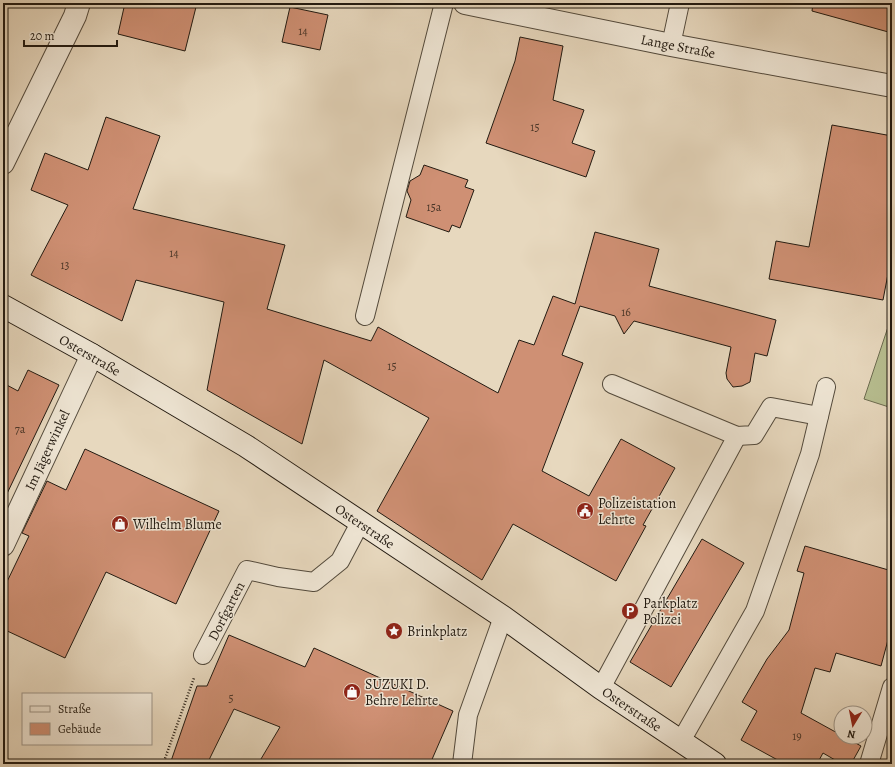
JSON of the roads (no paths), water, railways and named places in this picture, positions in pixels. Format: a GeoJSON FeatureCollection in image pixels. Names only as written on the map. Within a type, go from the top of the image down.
{"type":"FeatureCollection","features":[{"type":"Feature","properties":{"kind":"street"},"geometry":{"type":"LineString","coordinates":[[3,163],[75,16],[79,3]]}},
{"type":"Feature","properties":{"kind":"street","name":"Lange Straße"},"geometry":{"type":"LineString","coordinates":[[465,3],[671,45],[892,86]]}},
{"type":"Feature","properties":{"kind":"street","name":"Osterstraße"},"geometry":{"type":"LineString","coordinates":[[3,306],[92,355],[246,446],[503,617],[601,688],[715,764]]}},
{"type":"Feature","properties":{"kind":"street","name":"Im Jägerwinkel"},"geometry":{"type":"LineString","coordinates":[[3,545],[92,355]]}},
{"type":"Feature","properties":{"kind":"lane"},"geometry":{"type":"LineString","coordinates":[[365,316],[444,3]]}},
{"type":"Feature","properties":{"kind":"lane"},"geometry":{"type":"LineString","coordinates":[[671,45],[680,3]]}},
{"type":"Feature","properties":{"kind":"lane"},"geometry":{"type":"LineString","coordinates":[[612,384],[737,436],[754,435],[771,407],[819,416]]}},
{"type":"Feature","properties":{"kind":"lane"},"geometry":{"type":"LineString","coordinates":[[681,741],[756,611],[810,454],[826,387]]}},
{"type":"Feature","properties":{"kind":"lane"},"geometry":{"type":"LineString","coordinates":[[601,688],[737,436]]}},
{"type":"Feature","properties":{"kind":"lane","name":"Dorfgarten"},"geometry":{"type":"LineString","coordinates":[[203,655],[247,570],[278,577],[314,582],[340,561],[360,523]]}},
{"type":"Feature","properties":{"kind":"lane"},"geometry":{"type":"LineString","coordinates":[[462,764],[468,715],[503,617]]}},
{"type":"Feature","properties":{"kind":"lane"},"geometry":{"type":"LineString","coordinates":[[869,764],[892,687]]}},
{"type":"Feature","properties":{"kind":"place","name":"Polizeistation Lehrte"},"geometry":{"type":"Point","coordinates":[585,511]}},
{"type":"Feature","properties":{"kind":"place","name":"Wilhelm Blume"},"geometry":{"type":"Point","coordinates":[120,524]}},
{"type":"Feature","properties":{"kind":"place","name":"Parkplatz Polizei"},"geometry":{"type":"Point","coordinates":[630,611]}},
{"type":"Feature","properties":{"kind":"place","name":"Brinkplatz"},"geometry":{"type":"Point","coordinates":[394,631]}},
{"type":"Feature","properties":{"kind":"place","name":"SUZUKI D. Behre Lehrte"},"geometry":{"type":"Point","coordinates":[352,692]}}]}
